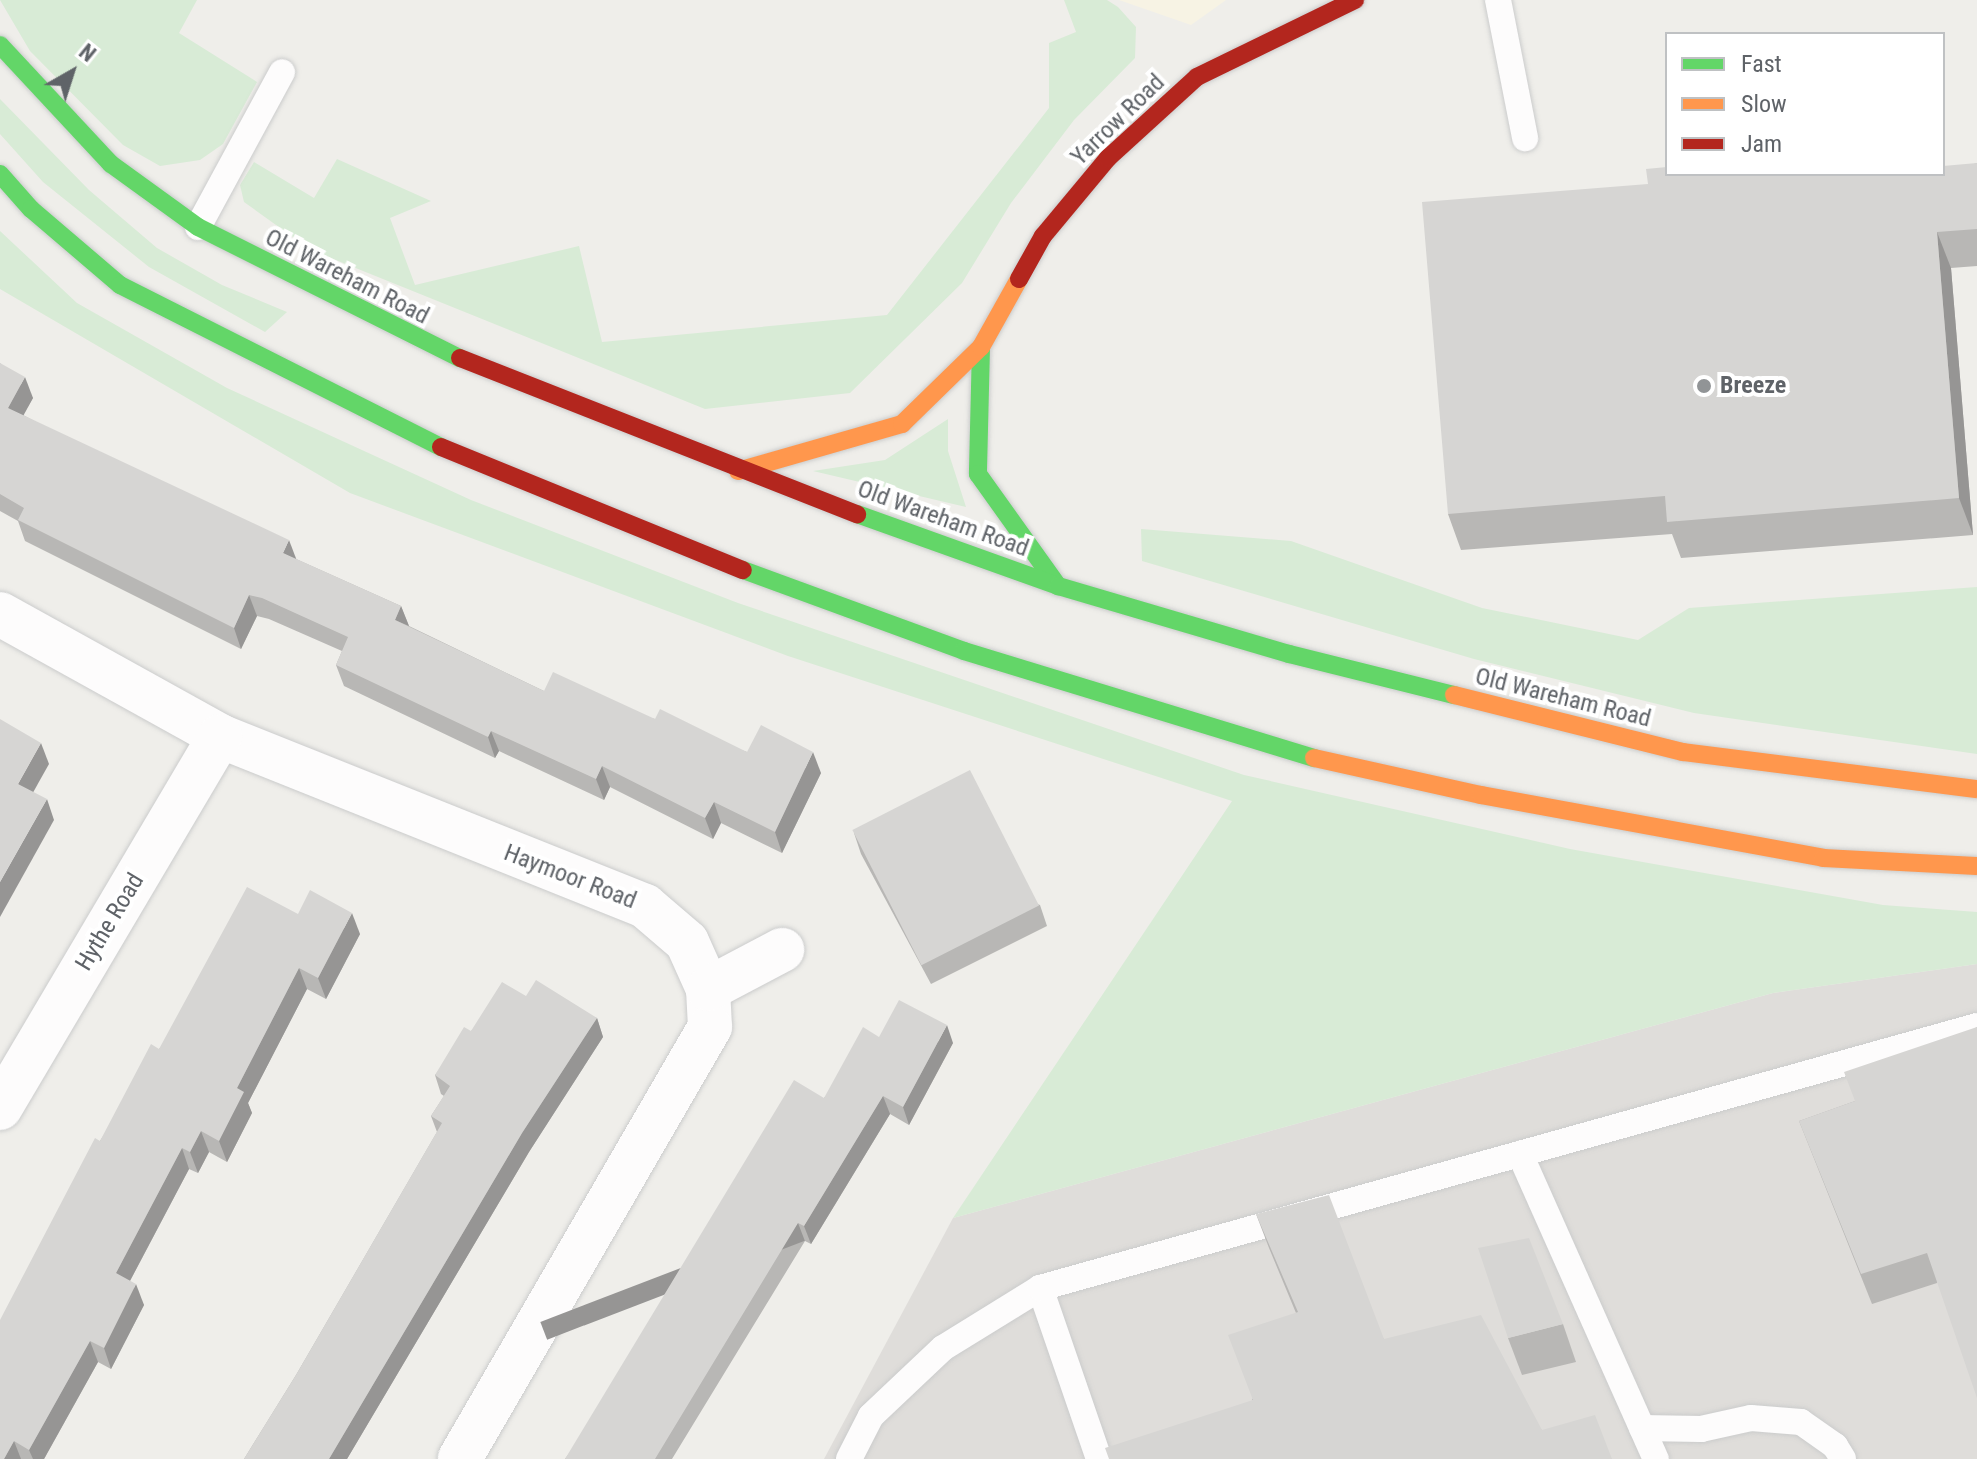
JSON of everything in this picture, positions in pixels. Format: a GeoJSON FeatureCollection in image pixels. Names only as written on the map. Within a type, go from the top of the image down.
{"type":"FeatureCollection","features":[{"type":"Feature","properties":{"kind":"street","name":"Yarrow Road"},"geometry":{"type":"LineString","coordinates":[[738,471],[902,424],[981,347],[1043,236],[1108,158],[1197,77],[1244,50],[1355,0]]}},
{"type":"Feature","properties":{"kind":"street","name":"Old Wareham Road"},"geometry":{"type":"LineString","coordinates":[[0,45],[111,164],[198,227],[414,339],[738,471],[1058,586],[1289,654],[1683,752],[1977,789]]}},
{"type":"Feature","properties":{"kind":"street"},"geometry":{"type":"LineString","coordinates":[[0,174],[31,209],[120,285],[304,382],[415,436],[717,560],[964,651],[1272,748],[1481,795],[1823,858],[1977,866]]}},
{"type":"Feature","properties":{"kind":"street","name":"Yarrow Road"},"geometry":{"type":"LineString","coordinates":[[981,347],[978,474],[1058,586]]}},
{"type":"Feature","properties":{"kind":"street","name":"Haymoor Road"},"geometry":{"type":"LineString","coordinates":[[0,614],[220,736],[645,906],[687,942],[708,989],[710,1027],[460,1459]]}},
{"type":"Feature","properties":{"kind":"street","name":"Hythe Road"},"geometry":{"type":"LineString","coordinates":[[0,1108],[220,736]]}},
{"type":"Feature","properties":{"kind":"street"},"geometry":{"type":"LineString","coordinates":[[708,989],[782,950]]}},
{"type":"Feature","properties":{"kind":"lane"},"geometry":{"type":"LineString","coordinates":[[1498,0],[1525,138]]}},
{"type":"Feature","properties":{"kind":"lane"},"geometry":{"type":"LineString","coordinates":[[198,227],[282,72]]}},
{"type":"Feature","properties":{"kind":"lane"},"geometry":{"type":"LineString","coordinates":[[849,1459],[871,1416],[943,1348],[1040,1288],[1977,1026]]}},
{"type":"Feature","properties":{"kind":"lane"},"geometry":{"type":"LineString","coordinates":[[1520,1154],[1656,1459]]}},
{"type":"Feature","properties":{"kind":"lane"},"geometry":{"type":"LineString","coordinates":[[1040,1288],[1099,1459]]}},
{"type":"Feature","properties":{"kind":"lane"},"geometry":{"type":"LineString","coordinates":[[1642,1428],[1701,1429],[1751,1418],[1801,1422],[1835,1446],[1843,1459]]}},
{"type":"Feature","properties":{"kind":"shaded area"},"geometry":{"type":"Polygon","coordinates":[[[1119,0],[1226,0],[1191,25],[1119,0]]]}},
{"type":"Feature","properties":{"kind":"shaded area"},"geometry":{"type":"Polygon","coordinates":[[[1977,964],[1977,1459],[824,1459],[953,1218],[1773,993],[1977,964]]]}},
{"type":"Feature","properties":{"kind":"green space"},"geometry":{"type":"Polygon","coordinates":[[[0,0],[197,0],[179,33],[257,82],[223,144],[200,160],[160,166],[123,145],[30,51],[0,0]]]}},
{"type":"Feature","properties":{"kind":"green space"},"geometry":{"type":"Polygon","coordinates":[[[1064,0],[1107,0],[1118,7],[1136,27],[1135,58],[1074,120],[1011,203],[962,283],[850,393],[705,409],[311,250],[244,202],[240,185],[254,162],[314,198],[337,159],[431,201],[390,218],[415,285],[579,246],[602,342],[887,315],[1049,108],[1049,43],[1076,32],[1064,0]]]}},
{"type":"Feature","properties":{"kind":"green space"},"geometry":{"type":"Polygon","coordinates":[[[0,99],[89,190],[157,248],[222,285],[287,312],[265,332],[149,267],[43,182],[0,134],[0,99]]]}},
{"type":"Feature","properties":{"kind":"green space"},"geometry":{"type":"Polygon","coordinates":[[[0,231],[77,303],[227,388],[471,500],[738,603],[1244,775],[1570,849],[1883,905],[1977,912],[1977,964],[1773,993],[953,1218],[1232,801],[788,656],[350,493],[0,289],[0,231]]]}},
{"type":"Feature","properties":{"kind":"green space"},"geometry":{"type":"Polygon","coordinates":[[[948,419],[948,451],[966,507],[813,471],[885,460],[948,419]]]}},
{"type":"Feature","properties":{"kind":"green space"},"geometry":{"type":"Polygon","coordinates":[[[1141,529],[1291,541],[1482,608],[1638,640],[1689,608],[1977,587],[1977,754],[1694,713],[1474,659],[1142,561],[1141,529]]]}},
{"type":"Feature","properties":{"kind":"building","name":"Breeze"},"geometry":{"type":"Polygon","coordinates":[[[1977,163],[1977,229],[1937,232],[1959,498],[1667,522],[1665,496],[1448,514],[1422,202],[1648,184],[1646,169],[1665,167],[1665,176],[1945,176],[1945,166],[1977,163]]]}},
{"type":"Feature","properties":{"kind":"building"},"geometry":{"type":"Polygon","coordinates":[[[0,363],[25,377],[8,408],[289,540],[283,553],[401,606],[395,620],[544,691],[553,672],[655,719],[660,709],[747,752],[761,725],[813,752],[775,832],[714,802],[705,818],[602,766],[596,779],[491,731],[488,737],[336,665],[348,637],[249,595],[234,628],[18,520],[24,508],[0,494],[0,363]]]}},
{"type":"Feature","properties":{"kind":"building"},"geometry":{"type":"Polygon","coordinates":[[[0,719],[41,743],[18,784],[47,799],[0,882],[0,719]]]}},
{"type":"Feature","properties":{"kind":"building"},"geometry":{"type":"Polygon","coordinates":[[[970,770],[1039,905],[921,965],[852,830],[970,770]]]}},
{"type":"Feature","properties":{"kind":"building"},"geometry":{"type":"Polygon","coordinates":[[[247,887],[298,914],[310,890],[352,913],[318,978],[299,968],[237,1088],[244,1092],[219,1141],[201,1131],[190,1152],[182,1148],[116,1273],[136,1284],[104,1348],[90,1341],[29,1450],[14,1441],[4,1459],[0,1459],[0,1320],[95,1138],[100,1141],[151,1044],[159,1049],[247,887]]]}},
{"type":"Feature","properties":{"kind":"building"},"geometry":{"type":"Polygon","coordinates":[[[536,980],[597,1018],[522,1133],[329,1459],[244,1459],[442,1123],[431,1116],[450,1086],[435,1075],[464,1027],[471,1031],[502,982],[526,996],[536,980]]]}},
{"type":"Feature","properties":{"kind":"building"},"geometry":{"type":"Polygon","coordinates":[[[899,1000],[947,1025],[903,1107],[883,1096],[804,1226],[798,1223],[655,1459],[565,1459],[794,1080],[824,1098],[863,1027],[879,1037],[899,1000]]]}},
{"type":"Feature","properties":{"kind":"building"},"geometry":{"type":"Polygon","coordinates":[[[1977,1027],[1977,1398],[1927,1253],[1861,1274],[1799,1121],[1855,1101],[1844,1072],[1977,1027]]]}},
{"type":"Feature","properties":{"kind":"building"},"geometry":{"type":"Polygon","coordinates":[[[1329,1195],[1384,1339],[1481,1315],[1542,1430],[1595,1415],[1612,1459],[1109,1459],[1105,1448],[1253,1400],[1228,1335],[1298,1312],[1256,1214],[1329,1195]]]}},
{"type":"Feature","properties":{"kind":"building"},"geometry":{"type":"Polygon","coordinates":[[[1529,1238],[1563,1324],[1508,1338],[1478,1248],[1529,1238]]]}},
{"type":"Feature","properties":{"kind":"traffic: fast"},"geometry":{"type":"LineString","coordinates":[[0,45],[111,164],[198,227],[460,358]]}},
{"type":"Feature","properties":{"kind":"traffic: fast"},"geometry":{"type":"LineString","coordinates":[[0,174],[31,209],[120,285],[441,447]]}},
{"type":"Feature","properties":{"kind":"traffic: fast"},"geometry":{"type":"LineString","coordinates":[[981,347],[978,474],[1058,586]]}},
{"type":"Feature","properties":{"kind":"traffic: fast"},"geometry":{"type":"LineString","coordinates":[[857,514],[1058,586],[1289,654],[1454,695]]}},
{"type":"Feature","properties":{"kind":"traffic: fast"},"geometry":{"type":"LineString","coordinates":[[743,570],[964,651],[1314,758]]}},
{"type":"Feature","properties":{"kind":"traffic: slow"},"geometry":{"type":"LineString","coordinates":[[738,471],[902,424],[981,347],[1019,279]]}},
{"type":"Feature","properties":{"kind":"traffic: slow"},"geometry":{"type":"LineString","coordinates":[[1454,695],[1683,752],[1977,789]]}},
{"type":"Feature","properties":{"kind":"traffic: slow"},"geometry":{"type":"LineString","coordinates":[[1314,758],[1481,795],[1823,858],[1977,866]]}},
{"type":"Feature","properties":{"kind":"traffic: jam"},"geometry":{"type":"LineString","coordinates":[[1019,279],[1043,236],[1108,158],[1197,77],[1355,0]]}},
{"type":"Feature","properties":{"kind":"traffic: jam"},"geometry":{"type":"LineString","coordinates":[[460,358],[857,514]]}},
{"type":"Feature","properties":{"kind":"traffic: jam"},"geometry":{"type":"LineString","coordinates":[[441,447],[743,570]]}},
{"type":"Feature","properties":{"kind":"place","name":"Breeze"},"geometry":{"type":"Point","coordinates":[1704,386]}}]}
